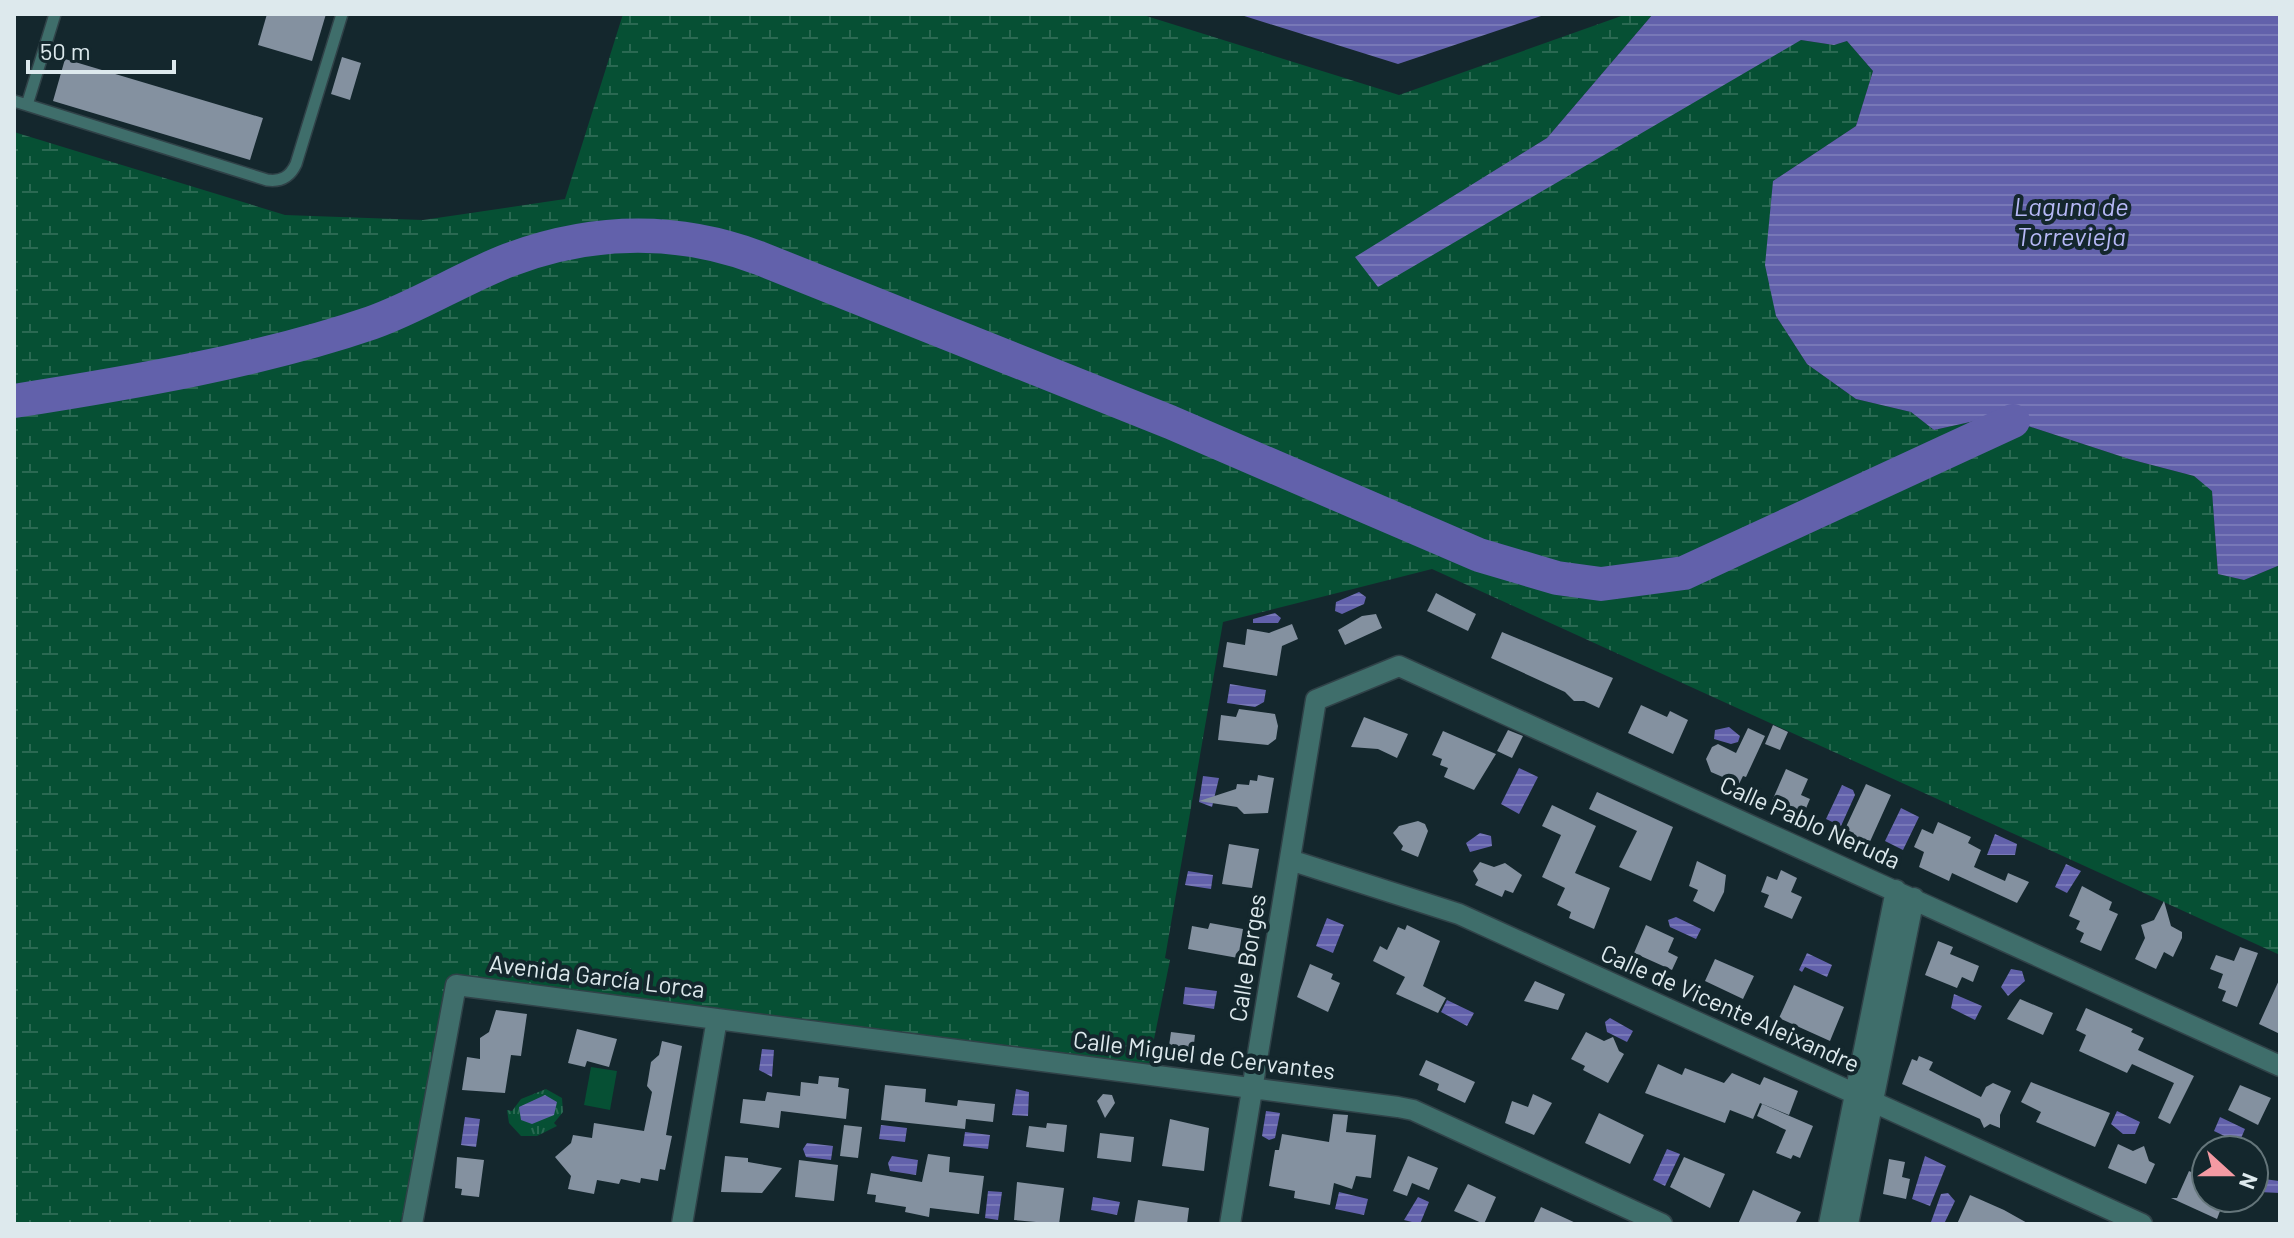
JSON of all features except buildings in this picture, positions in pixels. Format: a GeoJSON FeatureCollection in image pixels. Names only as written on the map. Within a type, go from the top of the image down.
{"type":"FeatureCollection","features":[{"type":"Feature","properties":{"kind":"street","name":"Calle Pablo Neruda"},"geometry":{"type":"LineString","coordinates":[[1316,700],[1399,666],[2280,1066]]}},
{"type":"Feature","properties":{"kind":"street","name":"Calle Borges"},"geometry":{"type":"LineString","coordinates":[[1230,1224],[1316,700]]}},
{"type":"Feature","properties":{"kind":"street","name":"Calle de Vicente Aleixandre"},"geometry":{"type":"LineString","coordinates":[[1290,860],[1459,914],[2142,1224]]}},
{"type":"Feature","properties":{"kind":"street"},"geometry":{"type":"LineString","coordinates":[[1848,1224],[1864,1098],[1905,894]]}},
{"type":"Feature","properties":{"kind":"street","name":"Avenida García Lorca"},"geometry":{"type":"LineString","coordinates":[[412,1224],[456,985],[717,1019],[682,1224]]}},
{"type":"Feature","properties":{"kind":"street","name":"Calle Miguel de Cervantes"},"geometry":{"type":"LineString","coordinates":[[717,1019],[1413,1110],[1662,1224]]}},
{"type":"Feature","properties":{"kind":"street"},"geometry":{"type":"LineString","coordinates":[[1829,1224],[1864,1098]]}},
{"type":"Feature","properties":{"kind":"lane"},"geometry":{"type":"LineString","coordinates":[[27,105],[55,14]]}},
{"type":"Feature","properties":{"kind":"lane"},"geometry":{"type":"LineString","coordinates":[[14,101],[267,180],[279,180],[290,174],[296,164],[342,14]]}},
{"type":"Feature","properties":{"kind":"green space"},"geometry":{"type":"Polygon","coordinates":[[[623,14],[1140,14],[1399,95],[1627,14],[1653,14],[1547,138],[1356,257],[1801,40],[1834,45],[1847,41],[1873,71],[1856,126],[1773,181],[1771,221],[1776,316],[1807,364],[1856,399],[1911,412],[1934,430],[1988,418],[2013,421],[2129,459],[2194,476],[2212,490],[2218,574],[2244,580],[2280,565],[2280,955],[1432,569],[1223,622],[1165,958],[1170,960],[1149,1064],[451,976],[408,1203],[399,1224],[14,1224],[14,132],[285,215],[423,220],[565,199],[623,14]]]}},
{"type":"Feature","properties":{"kind":"green space"},"geometry":{"type":"Polygon","coordinates":[[[591,1067],[617,1071],[610,1110],[584,1105],[591,1067]]]}},
{"type":"Feature","properties":{"kind":"green space"},"geometry":{"type":"Polygon","coordinates":[[[546,1089],[562,1098],[563,1112],[554,1123],[557,1126],[537,1136],[521,1136],[509,1123],[507,1110],[512,1111],[521,1099],[546,1089]]]}},
{"type":"Feature","properties":{"kind":"water"},"geometry":{"type":"Polygon","coordinates":[[[1238,14],[1547,14],[1398,64],[1238,14]]]}},
{"type":"Feature","properties":{"kind":"water","name":"Laguna de Torrevieja"},"geometry":{"type":"Polygon","coordinates":[[[1653,14],[2280,14],[2280,565],[2244,580],[2218,574],[2212,491],[2194,476],[2129,459],[2013,421],[1988,418],[1934,430],[1911,412],[1856,399],[1807,364],[1776,316],[1765,265],[1773,181],[1856,126],[1873,71],[1847,41],[1834,45],[1801,40],[1378,287],[1355,257],[1547,138],[1653,14]]]}},
{"type":"Feature","properties":{"kind":"water"},"geometry":{"type":"Polygon","coordinates":[[[1359,592],[1366,597],[1364,604],[1342,614],[1335,611],[1336,602],[1359,592]]]}},
{"type":"Feature","properties":{"kind":"water"},"geometry":{"type":"Polygon","coordinates":[[[1275,613],[1281,618],[1278,623],[1253,623],[1253,619],[1275,613]]]}},
{"type":"Feature","properties":{"kind":"water"},"geometry":{"type":"Polygon","coordinates":[[[1230,684],[1266,690],[1264,702],[1255,707],[1227,703],[1230,684]]]}},
{"type":"Feature","properties":{"kind":"water"},"geometry":{"type":"Polygon","coordinates":[[[1729,727],[1740,736],[1738,742],[1731,744],[1714,739],[1715,730],[1729,727]]]}},
{"type":"Feature","properties":{"kind":"water"},"geometry":{"type":"Polygon","coordinates":[[[1519,768],[1538,777],[1519,814],[1501,804],[1519,768]]]}},
{"type":"Feature","properties":{"kind":"water"},"geometry":{"type":"Polygon","coordinates":[[[1203,776],[1219,778],[1212,807],[1199,802],[1203,776]]]}},
{"type":"Feature","properties":{"kind":"water"},"geometry":{"type":"Polygon","coordinates":[[[1842,785],[1853,790],[1855,795],[1841,826],[1826,819],[1842,785]]]}},
{"type":"Feature","properties":{"kind":"water"},"geometry":{"type":"Polygon","coordinates":[[[1901,808],[1919,817],[1903,850],[1885,841],[1901,808]]]}},
{"type":"Feature","properties":{"kind":"water"},"geometry":{"type":"Polygon","coordinates":[[[1480,833],[1491,836],[1492,846],[1470,852],[1466,843],[1480,833]]]}},
{"type":"Feature","properties":{"kind":"water"},"geometry":{"type":"Polygon","coordinates":[[[1995,834],[2017,844],[2015,855],[1987,855],[1995,834]]]}},
{"type":"Feature","properties":{"kind":"water"},"geometry":{"type":"Polygon","coordinates":[[[2066,864],[2081,871],[2067,893],[2055,887],[2066,864]]]}},
{"type":"Feature","properties":{"kind":"water"},"geometry":{"type":"Polygon","coordinates":[[[1188,871],[1213,875],[1211,889],[1185,885],[1188,871]]]}},
{"type":"Feature","properties":{"kind":"water"},"geometry":{"type":"Polygon","coordinates":[[[1676,917],[1701,929],[1696,939],[1670,927],[1668,920],[1676,917]]]}},
{"type":"Feature","properties":{"kind":"water"},"geometry":{"type":"Polygon","coordinates":[[[1327,918],[1344,925],[1333,953],[1316,946],[1327,918]]]}},
{"type":"Feature","properties":{"kind":"water"},"geometry":{"type":"Polygon","coordinates":[[[1807,953],[1832,965],[1827,977],[1805,967],[1802,972],[1799,970],[1807,953]]]}},
{"type":"Feature","properties":{"kind":"water"},"geometry":{"type":"Polygon","coordinates":[[[2011,969],[2022,971],[2025,981],[2008,996],[2001,987],[2011,969]]]}},
{"type":"Feature","properties":{"kind":"water"},"geometry":{"type":"Polygon","coordinates":[[[1185,987],[1217,991],[1214,1009],[1183,1004],[1185,987]]]}},
{"type":"Feature","properties":{"kind":"water"},"geometry":{"type":"Polygon","coordinates":[[[1954,994],[1982,1006],[1975,1020],[1951,1008],[1954,994]]]}},
{"type":"Feature","properties":{"kind":"water"},"geometry":{"type":"Polygon","coordinates":[[[1447,1000],[1474,1013],[1467,1026],[1441,1012],[1447,1000]]]}},
{"type":"Feature","properties":{"kind":"water"},"geometry":{"type":"Polygon","coordinates":[[[1610,1018],[1633,1031],[1627,1042],[1607,1032],[1605,1022],[1610,1018]]]}},
{"type":"Feature","properties":{"kind":"water"},"geometry":{"type":"Polygon","coordinates":[[[762,1049],[774,1050],[772,1077],[759,1070],[762,1049]]]}},
{"type":"Feature","properties":{"kind":"water"},"geometry":{"type":"Polygon","coordinates":[[[1016,1089],[1029,1092],[1028,1116],[1012,1115],[1016,1089]]]}},
{"type":"Feature","properties":{"kind":"water"},"geometry":{"type":"Polygon","coordinates":[[[545,1095],[557,1102],[554,1115],[532,1124],[521,1120],[519,1107],[545,1095]]]}},
{"type":"Feature","properties":{"kind":"water"},"geometry":{"type":"Polygon","coordinates":[[[1266,1111],[1280,1113],[1275,1138],[1269,1140],[1262,1136],[1266,1111]]]}},
{"type":"Feature","properties":{"kind":"water"},"geometry":{"type":"Polygon","coordinates":[[[2117,1111],[2140,1122],[2135,1134],[2123,1134],[2111,1124],[2117,1111]]]}},
{"type":"Feature","properties":{"kind":"water"},"geometry":{"type":"Polygon","coordinates":[[[465,1117],[480,1119],[476,1147],[461,1145],[465,1117]]]}},
{"type":"Feature","properties":{"kind":"water"},"geometry":{"type":"Polygon","coordinates":[[[2220,1117],[2245,1129],[2243,1134],[2214,1131],[2220,1117]]]}},
{"type":"Feature","properties":{"kind":"water"},"geometry":{"type":"Polygon","coordinates":[[[881,1125],[907,1128],[905,1142],[879,1139],[881,1125]]]}},
{"type":"Feature","properties":{"kind":"water"},"geometry":{"type":"Polygon","coordinates":[[[965,1132],[990,1135],[988,1149],[963,1146],[965,1132]]]}},
{"type":"Feature","properties":{"kind":"water"},"geometry":{"type":"Polygon","coordinates":[[[807,1143],[833,1146],[831,1160],[806,1157],[803,1149],[807,1143]]]}},
{"type":"Feature","properties":{"kind":"water"},"geometry":{"type":"Polygon","coordinates":[[[1667,1149],[1680,1154],[1665,1186],[1653,1180],[1667,1149]]]}},
{"type":"Feature","properties":{"kind":"water"},"geometry":{"type":"Polygon","coordinates":[[[892,1156],[918,1160],[916,1175],[890,1171],[888,1163],[892,1156]]]}},
{"type":"Feature","properties":{"kind":"water"},"geometry":{"type":"Polygon","coordinates":[[[1925,1156],[1946,1166],[1930,1206],[1912,1199],[1925,1156]]]}},
{"type":"Feature","properties":{"kind":"water"},"geometry":{"type":"Polygon","coordinates":[[[2270,1180],[2279,1181],[2280,1193],[2270,1193],[2270,1180]]]}},
{"type":"Feature","properties":{"kind":"water"},"geometry":{"type":"Polygon","coordinates":[[[988,1191],[1002,1192],[998,1220],[985,1218],[988,1191]]]}},
{"type":"Feature","properties":{"kind":"water"},"geometry":{"type":"Polygon","coordinates":[[[1339,1192],[1368,1199],[1364,1215],[1335,1209],[1339,1192]]]}},
{"type":"Feature","properties":{"kind":"water"},"geometry":{"type":"Polygon","coordinates":[[[1948,1193],[1955,1201],[1944,1224],[1931,1222],[1941,1194],[1948,1193]]]}},
{"type":"Feature","properties":{"kind":"water"},"geometry":{"type":"Polygon","coordinates":[[[1093,1197],[1120,1202],[1117,1215],[1091,1210],[1093,1197]]]}},
{"type":"Feature","properties":{"kind":"water"},"geometry":{"type":"Polygon","coordinates":[[[1418,1197],[1429,1202],[1420,1224],[1404,1220],[1418,1197]]]}},
{"type":"Feature","properties":{"kind":"waterway"},"geometry":{"type":"LineString","coordinates":[[14,401],[148,378],[285,349],[389,316],[509,260],[571,242],[634,236],[697,241],[759,258],[1170,422],[1479,555],[1557,578],[1601,584],[1684,573],[2013,421]]}}]}
